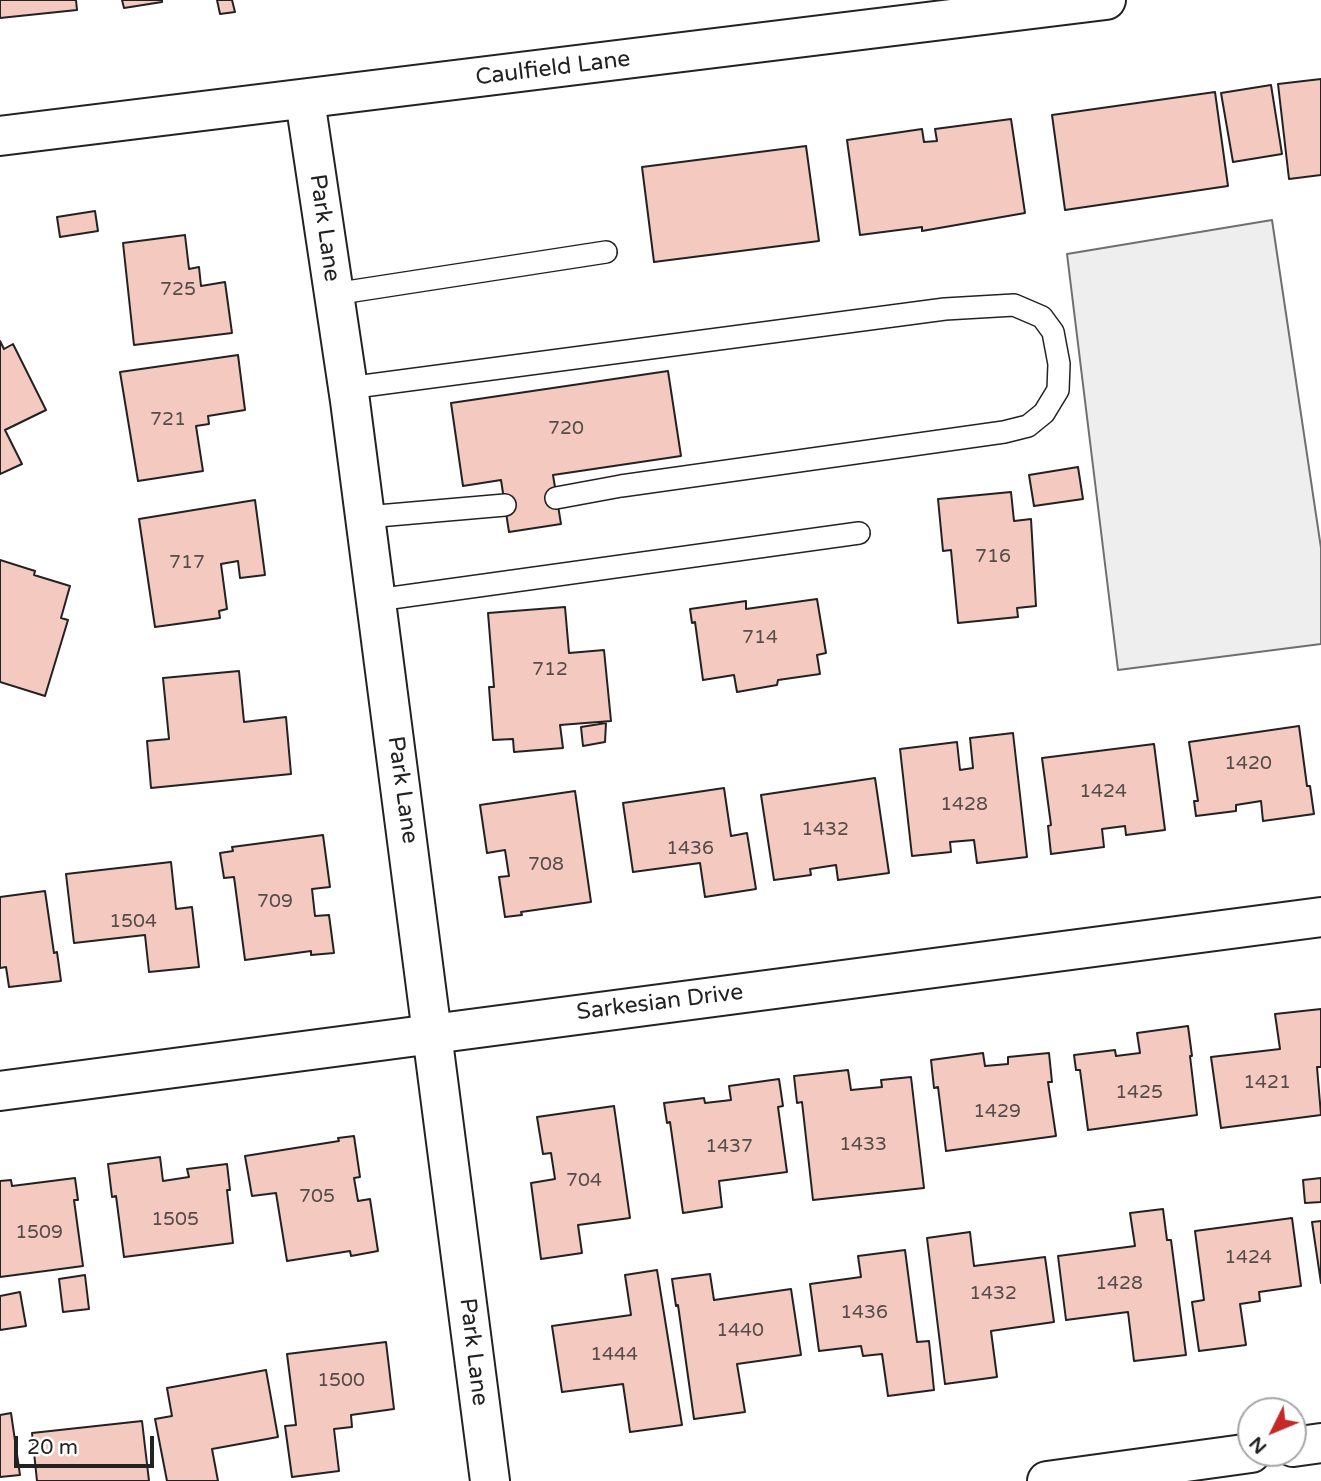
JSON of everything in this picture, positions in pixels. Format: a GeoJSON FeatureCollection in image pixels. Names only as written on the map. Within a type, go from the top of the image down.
{"type":"FeatureCollection","features":[{"type":"Feature","properties":{"kind":"street","name":"Caulfield Lane"},"geometry":{"type":"LineString","coordinates":[[0,135],[305,100],[1106,0]]}},
{"type":"Feature","properties":{"kind":"street","name":"Park Lane"},"geometry":{"type":"LineString","coordinates":[[305,100],[366,517],[490,1481]]}},
{"type":"Feature","properties":{"kind":"street","name":"Sarkesian Drive"},"geometry":{"type":"LineString","coordinates":[[0,1091],[1321,917]]}},
{"type":"Feature","properties":{"kind":"street"},"geometry":{"type":"LineString","coordinates":[[1047,1481],[1237,1454]]}},
{"type":"Feature","properties":{"kind":"lane"},"geometry":{"type":"LineString","coordinates":[[334,294],[606,253]]}},
{"type":"Feature","properties":{"kind":"lane"},"geometry":{"type":"LineString","coordinates":[[348,388],[945,309],[1014,305],[1042,317],[1053,332],[1059,364],[1058,390],[1044,413],[1028,426],[1004,432],[621,486],[556,498]]}},
{"type":"Feature","properties":{"kind":"lane"},"geometry":{"type":"LineString","coordinates":[[366,517],[505,505]]}},
{"type":"Feature","properties":{"kind":"lane"},"geometry":{"type":"LineString","coordinates":[[377,600],[859,533]]}},
{"type":"Feature","properties":{"kind":"shaded area"},"geometry":{"type":"Polygon","coordinates":[[[1272,220],[1321,548],[1321,644],[1118,670],[1067,254],[1272,220]]]}},
{"type":"Feature","properties":{"kind":"building"},"geometry":{"type":"Polygon","coordinates":[[[0,0],[76,0],[77,10],[0,18],[0,0]]]}},
{"type":"Feature","properties":{"kind":"building"},"geometry":{"type":"Polygon","coordinates":[[[122,0],[162,0],[162,2],[124,8],[122,0]]]}},
{"type":"Feature","properties":{"kind":"building"},"geometry":{"type":"Polygon","coordinates":[[[217,0],[232,0],[235,12],[220,14],[217,0]]]}},
{"type":"Feature","properties":{"kind":"building"},"geometry":{"type":"Polygon","coordinates":[[[1321,79],[1321,175],[1289,179],[1278,84],[1321,79]]]}},
{"type":"Feature","properties":{"kind":"building"},"geometry":{"type":"Polygon","coordinates":[[[1271,85],[1282,154],[1233,162],[1221,93],[1271,85]]]}},
{"type":"Feature","properties":{"kind":"building"},"geometry":{"type":"Polygon","coordinates":[[[1215,92],[1228,186],[1065,210],[1052,115],[1215,92]]]}},
{"type":"Feature","properties":{"kind":"building"},"geometry":{"type":"Polygon","coordinates":[[[1011,119],[1025,213],[922,231],[922,227],[860,235],[847,140],[922,129],[924,142],[937,141],[935,129],[1011,119]]]}},
{"type":"Feature","properties":{"kind":"building"},"geometry":{"type":"Polygon","coordinates":[[[806,146],[819,241],[654,262],[642,167],[806,146]]]}},
{"type":"Feature","properties":{"kind":"building"},"geometry":{"type":"Polygon","coordinates":[[[95,211],[98,231],[60,237],[57,217],[95,211]]]}},
{"type":"Feature","properties":{"kind":"building"},"geometry":{"type":"Polygon","coordinates":[[[185,235],[189,269],[199,267],[201,286],[225,282],[232,333],[134,345],[123,243],[185,235]]]}},
{"type":"Feature","properties":{"kind":"building"},"geometry":{"type":"Polygon","coordinates":[[[0,341],[4,349],[13,344],[46,410],[5,430],[22,464],[0,474],[0,341]]]}},
{"type":"Feature","properties":{"kind":"building"},"geometry":{"type":"Polygon","coordinates":[[[238,355],[245,410],[208,416],[209,424],[196,426],[203,471],[138,481],[120,372],[238,355]]]}},
{"type":"Feature","properties":{"kind":"building"},"geometry":{"type":"Polygon","coordinates":[[[668,371],[681,456],[553,475],[561,524],[509,532],[501,480],[463,486],[451,403],[668,371]]]}},
{"type":"Feature","properties":{"kind":"building"},"geometry":{"type":"Polygon","coordinates":[[[1078,467],[1083,499],[1034,506],[1029,475],[1078,467]]]}},
{"type":"Feature","properties":{"kind":"building"},"geometry":{"type":"Polygon","coordinates":[[[1011,492],[1014,521],[1031,519],[1036,606],[1017,608],[1018,617],[958,623],[951,550],[943,551],[938,499],[1011,492]]]}},
{"type":"Feature","properties":{"kind":"building"},"geometry":{"type":"Polygon","coordinates":[[[255,500],[265,575],[240,578],[238,561],[221,564],[227,609],[219,611],[220,618],[155,627],[139,519],[255,500]]]}},
{"type":"Feature","properties":{"kind":"building"},"geometry":{"type":"Polygon","coordinates":[[[0,560],[35,571],[34,575],[70,586],[61,618],[68,620],[45,696],[0,682],[0,560]]]}},
{"type":"Feature","properties":{"kind":"building"},"geometry":{"type":"Polygon","coordinates":[[[817,599],[826,653],[817,655],[820,674],[778,680],[777,685],[737,692],[734,675],[703,680],[695,622],[692,623],[690,609],[746,601],[746,609],[817,599]]]}},
{"type":"Feature","properties":{"kind":"building"},"geometry":{"type":"Polygon","coordinates":[[[565,607],[569,653],[604,650],[611,721],[560,725],[563,748],[514,752],[513,739],[493,740],[489,687],[494,687],[488,613],[565,607]]]}},
{"type":"Feature","properties":{"kind":"building"},"geometry":{"type":"Polygon","coordinates":[[[239,671],[244,722],[286,717],[291,774],[151,788],[147,741],[169,739],[163,678],[239,671]]]}},
{"type":"Feature","properties":{"kind":"building"},"geometry":{"type":"Polygon","coordinates":[[[606,723],[605,742],[583,746],[581,727],[606,723]]]}},
{"type":"Feature","properties":{"kind":"building"},"geometry":{"type":"Polygon","coordinates":[[[1299,726],[1307,786],[1310,786],[1314,814],[1263,821],[1261,801],[1236,805],[1236,811],[1196,816],[1194,801],[1198,801],[1189,742],[1299,726]]]}},
{"type":"Feature","properties":{"kind":"building"},"geometry":{"type":"Polygon","coordinates":[[[1013,733],[1027,857],[977,863],[974,840],[950,842],[951,852],[912,856],[900,749],[957,742],[960,770],[973,768],[970,738],[1013,733]]]}},
{"type":"Feature","properties":{"kind":"building"},"geometry":{"type":"Polygon","coordinates":[[[1154,744],[1165,830],[1126,835],[1125,826],[1102,829],[1104,847],[1051,854],[1048,826],[1051,825],[1042,758],[1154,744]]]}},
{"type":"Feature","properties":{"kind":"building"},"geometry":{"type":"Polygon","coordinates":[[[875,778],[889,873],[838,880],[836,865],[810,869],[811,875],[774,880],[761,795],[875,778]]]}},
{"type":"Feature","properties":{"kind":"building"},"geometry":{"type":"Polygon","coordinates":[[[724,788],[731,836],[747,833],[756,889],[705,897],[700,863],[633,872],[623,803],[724,788]]]}},
{"type":"Feature","properties":{"kind":"building"},"geometry":{"type":"Polygon","coordinates":[[[575,791],[591,902],[521,912],[522,915],[505,917],[499,877],[509,876],[505,850],[487,853],[480,805],[575,791]]]}},
{"type":"Feature","properties":{"kind":"building"},"geometry":{"type":"Polygon","coordinates":[[[323,835],[330,887],[312,889],[315,916],[329,915],[334,953],[311,955],[311,951],[245,960],[234,877],[224,878],[220,853],[233,851],[232,847],[323,835]]]}},
{"type":"Feature","properties":{"kind":"building"},"geometry":{"type":"Polygon","coordinates":[[[171,862],[176,909],[192,907],[199,967],[149,972],[145,935],[74,943],[66,874],[171,862]]]}},
{"type":"Feature","properties":{"kind":"building"},"geometry":{"type":"Polygon","coordinates":[[[45,891],[61,981],[9,987],[6,967],[0,968],[0,897],[45,891]]]}},
{"type":"Feature","properties":{"kind":"building"},"geometry":{"type":"Polygon","coordinates":[[[1321,1009],[1321,1067],[1317,1067],[1321,1115],[1221,1128],[1211,1057],[1280,1049],[1275,1014],[1321,1009]]]}},
{"type":"Feature","properties":{"kind":"building"},"geometry":{"type":"Polygon","coordinates":[[[1188,1026],[1197,1115],[1088,1130],[1080,1070],[1076,1070],[1074,1055],[1115,1050],[1116,1056],[1140,1053],[1137,1033],[1188,1026]]]}},
{"type":"Feature","properties":{"kind":"building"},"geometry":{"type":"Polygon","coordinates":[[[983,1053],[985,1066],[1008,1064],[1008,1057],[1049,1053],[1052,1082],[1048,1082],[1056,1136],[946,1151],[938,1087],[934,1088],[931,1060],[983,1053]]]}},
{"type":"Feature","properties":{"kind":"building"},"geometry":{"type":"Polygon","coordinates":[[[848,1070],[851,1090],[882,1087],[881,1080],[911,1077],[924,1188],[813,1200],[802,1102],[797,1103],[794,1076],[848,1070]]]}},
{"type":"Feature","properties":{"kind":"building"},"geometry":{"type":"Polygon","coordinates":[[[779,1079],[783,1106],[778,1107],[787,1172],[719,1181],[722,1207],[683,1213],[670,1122],[667,1123],[664,1103],[704,1098],[705,1103],[731,1100],[729,1086],[779,1079]]]}},
{"type":"Feature","properties":{"kind":"building"},"geometry":{"type":"Polygon","coordinates":[[[614,1106],[630,1218],[578,1225],[582,1253],[541,1259],[531,1183],[555,1179],[551,1153],[543,1154],[537,1117],[614,1106]]]}},
{"type":"Feature","properties":{"kind":"building"},"geometry":{"type":"Polygon","coordinates":[[[354,1136],[360,1177],[354,1178],[358,1201],[370,1199],[378,1251],[351,1256],[350,1251],[287,1261],[276,1193],[252,1196],[245,1156],[339,1141],[338,1138],[354,1136]]]}},
{"type":"Feature","properties":{"kind":"building"},"geometry":{"type":"Polygon","coordinates":[[[160,1157],[163,1181],[189,1177],[187,1169],[227,1164],[233,1243],[124,1257],[116,1196],[112,1197],[108,1164],[160,1157]]]}},
{"type":"Feature","properties":{"kind":"building"},"geometry":{"type":"Polygon","coordinates":[[[75,1178],[78,1200],[74,1200],[83,1266],[0,1277],[0,1181],[11,1180],[12,1186],[75,1178]]]}},
{"type":"Feature","properties":{"kind":"building"},"geometry":{"type":"Polygon","coordinates":[[[1321,1178],[1321,1202],[1305,1203],[1303,1180],[1321,1178]]]}},
{"type":"Feature","properties":{"kind":"building"},"geometry":{"type":"Polygon","coordinates":[[[1163,1209],[1167,1240],[1171,1240],[1186,1355],[1134,1361],[1128,1312],[1066,1320],[1058,1256],[1135,1246],[1130,1213],[1163,1209]]]}},
{"type":"Feature","properties":{"kind":"building"},"geometry":{"type":"Polygon","coordinates":[[[1292,1218],[1301,1286],[1259,1292],[1260,1301],[1240,1304],[1246,1345],[1199,1351],[1192,1302],[1204,1300],[1195,1231],[1292,1218]]]}},
{"type":"Feature","properties":{"kind":"building"},"geometry":{"type":"Polygon","coordinates":[[[1321,1221],[1321,1283],[1312,1222],[1321,1221]]]}},
{"type":"Feature","properties":{"kind":"building"},"geometry":{"type":"Polygon","coordinates":[[[970,1232],[974,1266],[1045,1257],[1054,1322],[991,1331],[997,1377],[945,1384],[927,1238],[970,1232]]]}},
{"type":"Feature","properties":{"kind":"building"},"geometry":{"type":"Polygon","coordinates":[[[905,1250],[917,1342],[929,1341],[934,1390],[888,1396],[882,1354],[863,1356],[861,1346],[819,1351],[810,1284],[861,1277],[858,1256],[905,1250]]]}},
{"type":"Feature","properties":{"kind":"building"},"geometry":{"type":"Polygon","coordinates":[[[657,1270],[682,1425],[630,1432],[623,1384],[562,1392],[552,1326],[631,1315],[625,1275],[657,1270]]]}},
{"type":"Feature","properties":{"kind":"building"},"geometry":{"type":"Polygon","coordinates":[[[710,1274],[714,1300],[791,1289],[801,1355],[737,1364],[745,1412],[694,1419],[672,1279],[710,1274]]]}},
{"type":"Feature","properties":{"kind":"building"},"geometry":{"type":"Polygon","coordinates":[[[85,1275],[89,1309],[63,1312],[59,1279],[85,1275]]]}},
{"type":"Feature","properties":{"kind":"building"},"geometry":{"type":"Polygon","coordinates":[[[20,1292],[26,1326],[0,1330],[0,1296],[20,1292]]]}},
{"type":"Feature","properties":{"kind":"building"},"geometry":{"type":"Polygon","coordinates":[[[386,1342],[394,1409],[351,1415],[352,1427],[334,1429],[339,1471],[292,1477],[285,1426],[296,1425],[287,1354],[386,1342]]]}},
{"type":"Feature","properties":{"kind":"building"},"geometry":{"type":"Polygon","coordinates":[[[266,1370],[278,1437],[212,1449],[218,1481],[167,1481],[155,1419],[172,1416],[167,1388],[266,1370]]]}},
{"type":"Feature","properties":{"kind":"building"},"geometry":{"type":"Polygon","coordinates":[[[11,1413],[20,1475],[0,1477],[0,1415],[11,1413]]]}},
{"type":"Feature","properties":{"kind":"building"},"geometry":{"type":"Polygon","coordinates":[[[142,1421],[149,1481],[37,1481],[32,1433],[142,1421]]]}}]}
